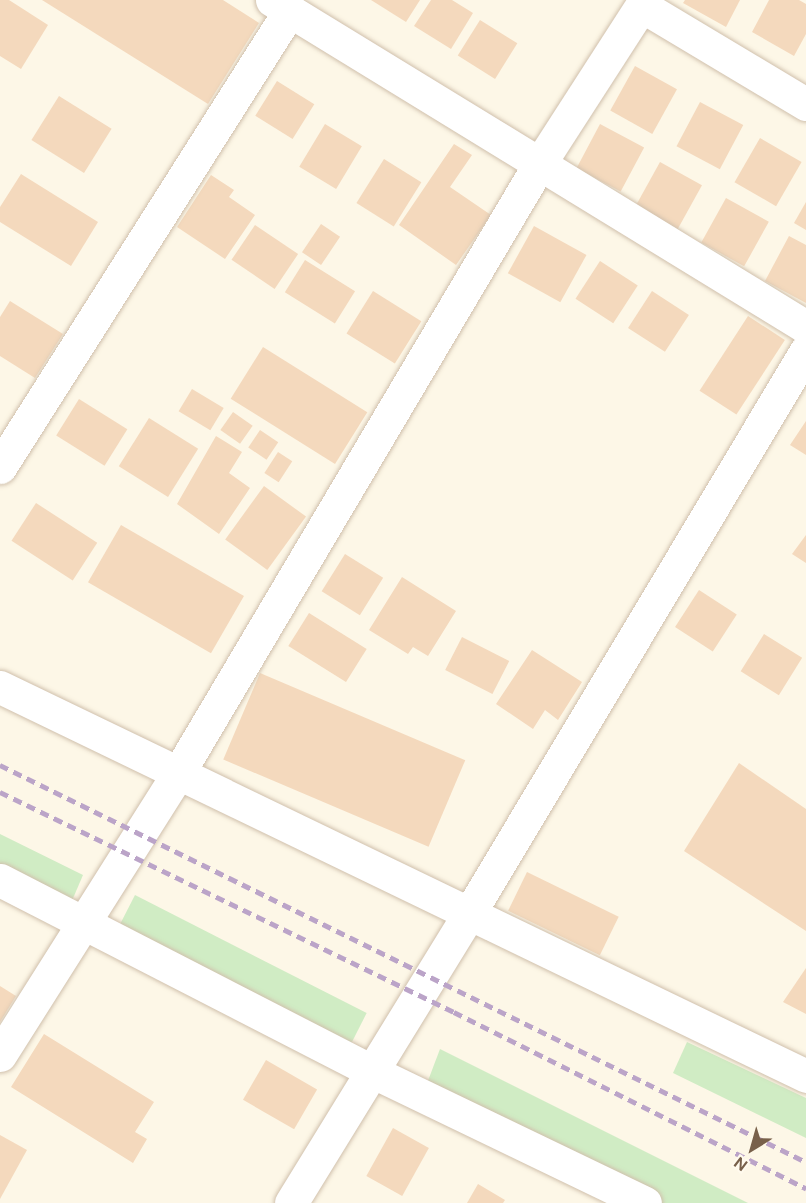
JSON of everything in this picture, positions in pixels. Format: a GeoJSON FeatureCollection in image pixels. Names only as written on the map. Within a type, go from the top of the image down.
{"type":"FeatureCollection","features":[{"type":"Feature","properties":{"kind":"street"},"geometry":{"type":"LineString","coordinates":[[0,1055],[81,921],[178,772],[540,163],[643,3],[806,104]]}},
{"type":"Feature","properties":{"kind":"street"},"geometry":{"type":"LineString","coordinates":[[0,467],[281,5],[806,327]]}},
{"type":"Feature","properties":{"kind":"street"},"geometry":{"type":"LineString","coordinates":[[291,1203],[470,914],[806,351]]}},
{"type":"Feature","properties":{"kind":"street"},"geometry":{"type":"LineString","coordinates":[[0,687],[806,1076]]}},
{"type":"Feature","properties":{"kind":"street"},"geometry":{"type":"LineString","coordinates":[[0,880],[371,1071],[645,1203]]}},
{"type":"Feature","properties":{"kind":"green space"},"geometry":{"type":"Polygon","coordinates":[[[0,834],[83,875],[71,903],[0,866],[0,834]]]}},
{"type":"Feature","properties":{"kind":"green space"},"geometry":{"type":"Polygon","coordinates":[[[135,895],[367,1013],[349,1047],[118,929],[135,895]]]}},
{"type":"Feature","properties":{"kind":"green space"},"geometry":{"type":"Polygon","coordinates":[[[687,1042],[806,1098],[806,1138],[673,1073],[687,1042]]]}},
{"type":"Feature","properties":{"kind":"green space"},"geometry":{"type":"Polygon","coordinates":[[[440,1049],[748,1203],[657,1203],[426,1086],[440,1049]]]}},
{"type":"Feature","properties":{"kind":"building"},"geometry":{"type":"Polygon","coordinates":[[[0,0],[9,0],[48,25],[21,69],[0,56],[0,0]]]}},
{"type":"Feature","properties":{"kind":"building"},"geometry":{"type":"Polygon","coordinates":[[[42,0],[223,0],[259,23],[208,104],[42,0]]]}},
{"type":"Feature","properties":{"kind":"building"},"geometry":{"type":"Polygon","coordinates":[[[371,0],[420,0],[406,22],[371,0]]]}},
{"type":"Feature","properties":{"kind":"building"},"geometry":{"type":"Polygon","coordinates":[[[431,0],[452,0],[473,13],[451,49],[414,26],[431,0]]]}},
{"type":"Feature","properties":{"kind":"building"},"geometry":{"type":"Polygon","coordinates":[[[685,0],[740,0],[726,27],[683,3],[685,0]]]}},
{"type":"Feature","properties":{"kind":"building"},"geometry":{"type":"Polygon","coordinates":[[[769,0],[799,0],[806,4],[806,34],[794,56],[752,32],[769,0]]]}},
{"type":"Feature","properties":{"kind":"building"},"geometry":{"type":"Polygon","coordinates":[[[480,20],[517,43],[495,79],[458,56],[480,20]]]}},
{"type":"Feature","properties":{"kind":"building"},"geometry":{"type":"Polygon","coordinates":[[[635,66],[677,89],[652,134],[610,111],[635,66]]]}},
{"type":"Feature","properties":{"kind":"building"},"geometry":{"type":"Polygon","coordinates":[[[277,81],[314,104],[293,139],[255,116],[277,81]]]}},
{"type":"Feature","properties":{"kind":"building"},"geometry":{"type":"Polygon","coordinates":[[[59,96],[112,129],[84,173],[31,140],[59,96]]]}},
{"type":"Feature","properties":{"kind":"building"},"geometry":{"type":"Polygon","coordinates":[[[700,102],[743,125],[720,169],[677,146],[700,102]]]}},
{"type":"Feature","properties":{"kind":"building"},"geometry":{"type":"Polygon","coordinates":[[[325,124],[362,146],[336,189],[299,167],[325,124]]]}},
{"type":"Feature","properties":{"kind":"building"},"geometry":{"type":"Polygon","coordinates":[[[600,124],[644,147],[621,192],[577,168],[600,124]]]}},
{"type":"Feature","properties":{"kind":"building"},"geometry":{"type":"Polygon","coordinates":[[[760,138],[802,162],[776,206],[734,182],[760,138]]]}},
{"type":"Feature","properties":{"kind":"building"},"geometry":{"type":"Polygon","coordinates":[[[454,144],[472,155],[450,187],[491,215],[456,265],[399,225],[454,144]]]}},
{"type":"Feature","properties":{"kind":"building"},"geometry":{"type":"Polygon","coordinates":[[[384,159],[421,182],[394,226],[356,203],[384,159]]]}},
{"type":"Feature","properties":{"kind":"building"},"geometry":{"type":"Polygon","coordinates":[[[660,162],[702,185],[678,229],[636,206],[660,162]]]}},
{"type":"Feature","properties":{"kind":"building"},"geometry":{"type":"Polygon","coordinates":[[[21,174],[98,222],[71,266],[0,222],[0,207],[21,174]]]}},
{"type":"Feature","properties":{"kind":"building"},"geometry":{"type":"Polygon","coordinates":[[[211,175],[234,190],[229,197],[255,215],[225,259],[177,227],[211,175]]]}},
{"type":"Feature","properties":{"kind":"building"},"geometry":{"type":"Polygon","coordinates":[[[726,198],[769,222],[744,266],[701,243],[726,198]]]}},
{"type":"Feature","properties":{"kind":"building"},"geometry":{"type":"Polygon","coordinates":[[[806,202],[806,230],[794,223],[806,202]]]}},
{"type":"Feature","properties":{"kind":"building"},"geometry":{"type":"Polygon","coordinates":[[[321,224],[340,237],[321,265],[302,252],[321,224]]]}},
{"type":"Feature","properties":{"kind":"building"},"geometry":{"type":"Polygon","coordinates":[[[255,225],[298,254],[275,289],[232,260],[255,225]]]}},
{"type":"Feature","properties":{"kind":"building"},"geometry":{"type":"Polygon","coordinates":[[[534,226],[586,255],[560,302],[508,273],[534,226]]]}},
{"type":"Feature","properties":{"kind":"building"},"geometry":{"type":"Polygon","coordinates":[[[789,236],[806,245],[806,303],[765,281],[789,236]]]}},
{"type":"Feature","properties":{"kind":"building"},"geometry":{"type":"Polygon","coordinates":[[[305,260],[355,291],[335,323],[285,292],[305,260]]]}},
{"type":"Feature","properties":{"kind":"building"},"geometry":{"type":"Polygon","coordinates":[[[600,261],[638,286],[613,323],[575,299],[600,261]]]}},
{"type":"Feature","properties":{"kind":"building"},"geometry":{"type":"Polygon","coordinates":[[[373,291],[421,321],[395,364],[347,333],[373,291]]]}},
{"type":"Feature","properties":{"kind":"building"},"geometry":{"type":"Polygon","coordinates":[[[652,291],[689,315],[665,352],[628,328],[652,291]]]}},
{"type":"Feature","properties":{"kind":"building"},"geometry":{"type":"Polygon","coordinates":[[[10,301],[63,334],[35,378],[0,356],[0,317],[10,301]]]}},
{"type":"Feature","properties":{"kind":"building"},"geometry":{"type":"Polygon","coordinates":[[[748,316],[785,340],[736,415],[700,391],[748,316]]]}},
{"type":"Feature","properties":{"kind":"building"},"geometry":{"type":"Polygon","coordinates":[[[263,347],[367,412],[335,464],[231,399],[263,347]]]}},
{"type":"Feature","properties":{"kind":"building"},"geometry":{"type":"Polygon","coordinates":[[[192,389],[224,408],[210,430],[179,411],[192,389]]]}},
{"type":"Feature","properties":{"kind":"building"},"geometry":{"type":"Polygon","coordinates":[[[79,399],[127,429],[105,466],[56,435],[79,399]]]}},
{"type":"Feature","properties":{"kind":"building"},"geometry":{"type":"Polygon","coordinates":[[[233,412],[253,426],[240,444],[220,430],[233,412]]]}},
{"type":"Feature","properties":{"kind":"building"},"geometry":{"type":"Polygon","coordinates":[[[149,418],[198,449],[168,497],[119,466],[149,418]]]}},
{"type":"Feature","properties":{"kind":"building"},"geometry":{"type":"Polygon","coordinates":[[[806,421],[806,455],[790,445],[806,421]]]}},
{"type":"Feature","properties":{"kind":"building"},"geometry":{"type":"Polygon","coordinates":[[[260,430],[278,442],[266,460],[248,447],[260,430]]]}},
{"type":"Feature","properties":{"kind":"building"},"geometry":{"type":"Polygon","coordinates":[[[216,436],[242,452],[229,473],[250,488],[219,534],[177,504],[216,436]]]}},
{"type":"Feature","properties":{"kind":"building"},"geometry":{"type":"Polygon","coordinates":[[[278,452],[292,461],[279,482],[264,473],[278,452]]]}},
{"type":"Feature","properties":{"kind":"building"},"geometry":{"type":"Polygon","coordinates":[[[264,486],[306,517],[267,570],[225,539],[264,486]]]}},
{"type":"Feature","properties":{"kind":"building"},"geometry":{"type":"Polygon","coordinates":[[[36,503],[97,543],[73,580],[11,541],[36,503]]]}},
{"type":"Feature","properties":{"kind":"building"},"geometry":{"type":"Polygon","coordinates":[[[121,525],[244,596],[211,653],[88,582],[121,525]]]}},
{"type":"Feature","properties":{"kind":"building"},"geometry":{"type":"Polygon","coordinates":[[[806,535],[806,563],[792,554],[806,535]]]}},
{"type":"Feature","properties":{"kind":"building"},"geometry":{"type":"Polygon","coordinates":[[[345,554],[383,578],[360,615],[322,591],[345,554]]]}},
{"type":"Feature","properties":{"kind":"building"},"geometry":{"type":"Polygon","coordinates":[[[402,577],[456,611],[428,656],[413,647],[408,654],[369,630],[402,577]]]}},
{"type":"Feature","properties":{"kind":"building"},"geometry":{"type":"Polygon","coordinates":[[[699,590],[737,615],[713,651],[675,627],[699,590]]]}},
{"type":"Feature","properties":{"kind":"building"},"geometry":{"type":"Polygon","coordinates":[[[309,613],[367,649],[346,682],[288,646],[309,613]]]}},
{"type":"Feature","properties":{"kind":"building"},"geometry":{"type":"Polygon","coordinates":[[[764,634],[802,658],[779,695],[741,671],[764,634]]]}},
{"type":"Feature","properties":{"kind":"building"},"geometry":{"type":"Polygon","coordinates":[[[462,637],[509,661],[492,694],[445,670],[462,637]]]}},
{"type":"Feature","properties":{"kind":"building"},"geometry":{"type":"Polygon","coordinates":[[[532,650],[582,682],[558,720],[545,710],[533,729],[496,704],[532,650]]]}},
{"type":"Feature","properties":{"kind":"building"},"geometry":{"type":"Polygon","coordinates":[[[260,673],[465,760],[429,847],[223,760],[260,673]]]}},
{"type":"Feature","properties":{"kind":"building"},"geometry":{"type":"Polygon","coordinates":[[[739,763],[806,809],[806,931],[684,851],[739,763]]]}},
{"type":"Feature","properties":{"kind":"building"},"geometry":{"type":"Polygon","coordinates":[[[527,872],[619,917],[600,955],[508,911],[527,872]]]}},
{"type":"Feature","properties":{"kind":"building"},"geometry":{"type":"Polygon","coordinates":[[[806,968],[806,1014],[783,1002],[806,968]]]}},
{"type":"Feature","properties":{"kind":"building"},"geometry":{"type":"Polygon","coordinates":[[[0,986],[16,996],[0,1022],[0,986]]]}},
{"type":"Feature","properties":{"kind":"building"},"geometry":{"type":"Polygon","coordinates":[[[44,1034],[154,1102],[135,1132],[147,1139],[133,1163],[11,1087],[44,1034]]]}},
{"type":"Feature","properties":{"kind":"building"},"geometry":{"type":"Polygon","coordinates":[[[266,1060],[317,1090],[294,1129],[243,1100],[266,1060]]]}},
{"type":"Feature","properties":{"kind":"building"},"geometry":{"type":"Polygon","coordinates":[[[393,1128],[429,1148],[402,1196],[366,1176],[393,1128]]]}},
{"type":"Feature","properties":{"kind":"building"},"geometry":{"type":"Polygon","coordinates":[[[0,1135],[27,1150],[0,1199],[0,1135]]]}},
{"type":"Feature","properties":{"kind":"building"},"geometry":{"type":"Polygon","coordinates":[[[478,1184],[505,1200],[503,1203],[467,1203],[478,1184]]]}},
{"type":"Feature","properties":{"kind":"railway"},"geometry":{"type":"LineString","coordinates":[[0,765],[806,1162]]}},
{"type":"Feature","properties":{"kind":"railway"},"geometry":{"type":"LineString","coordinates":[[0,792],[454,1012],[806,1188]]}}]}
